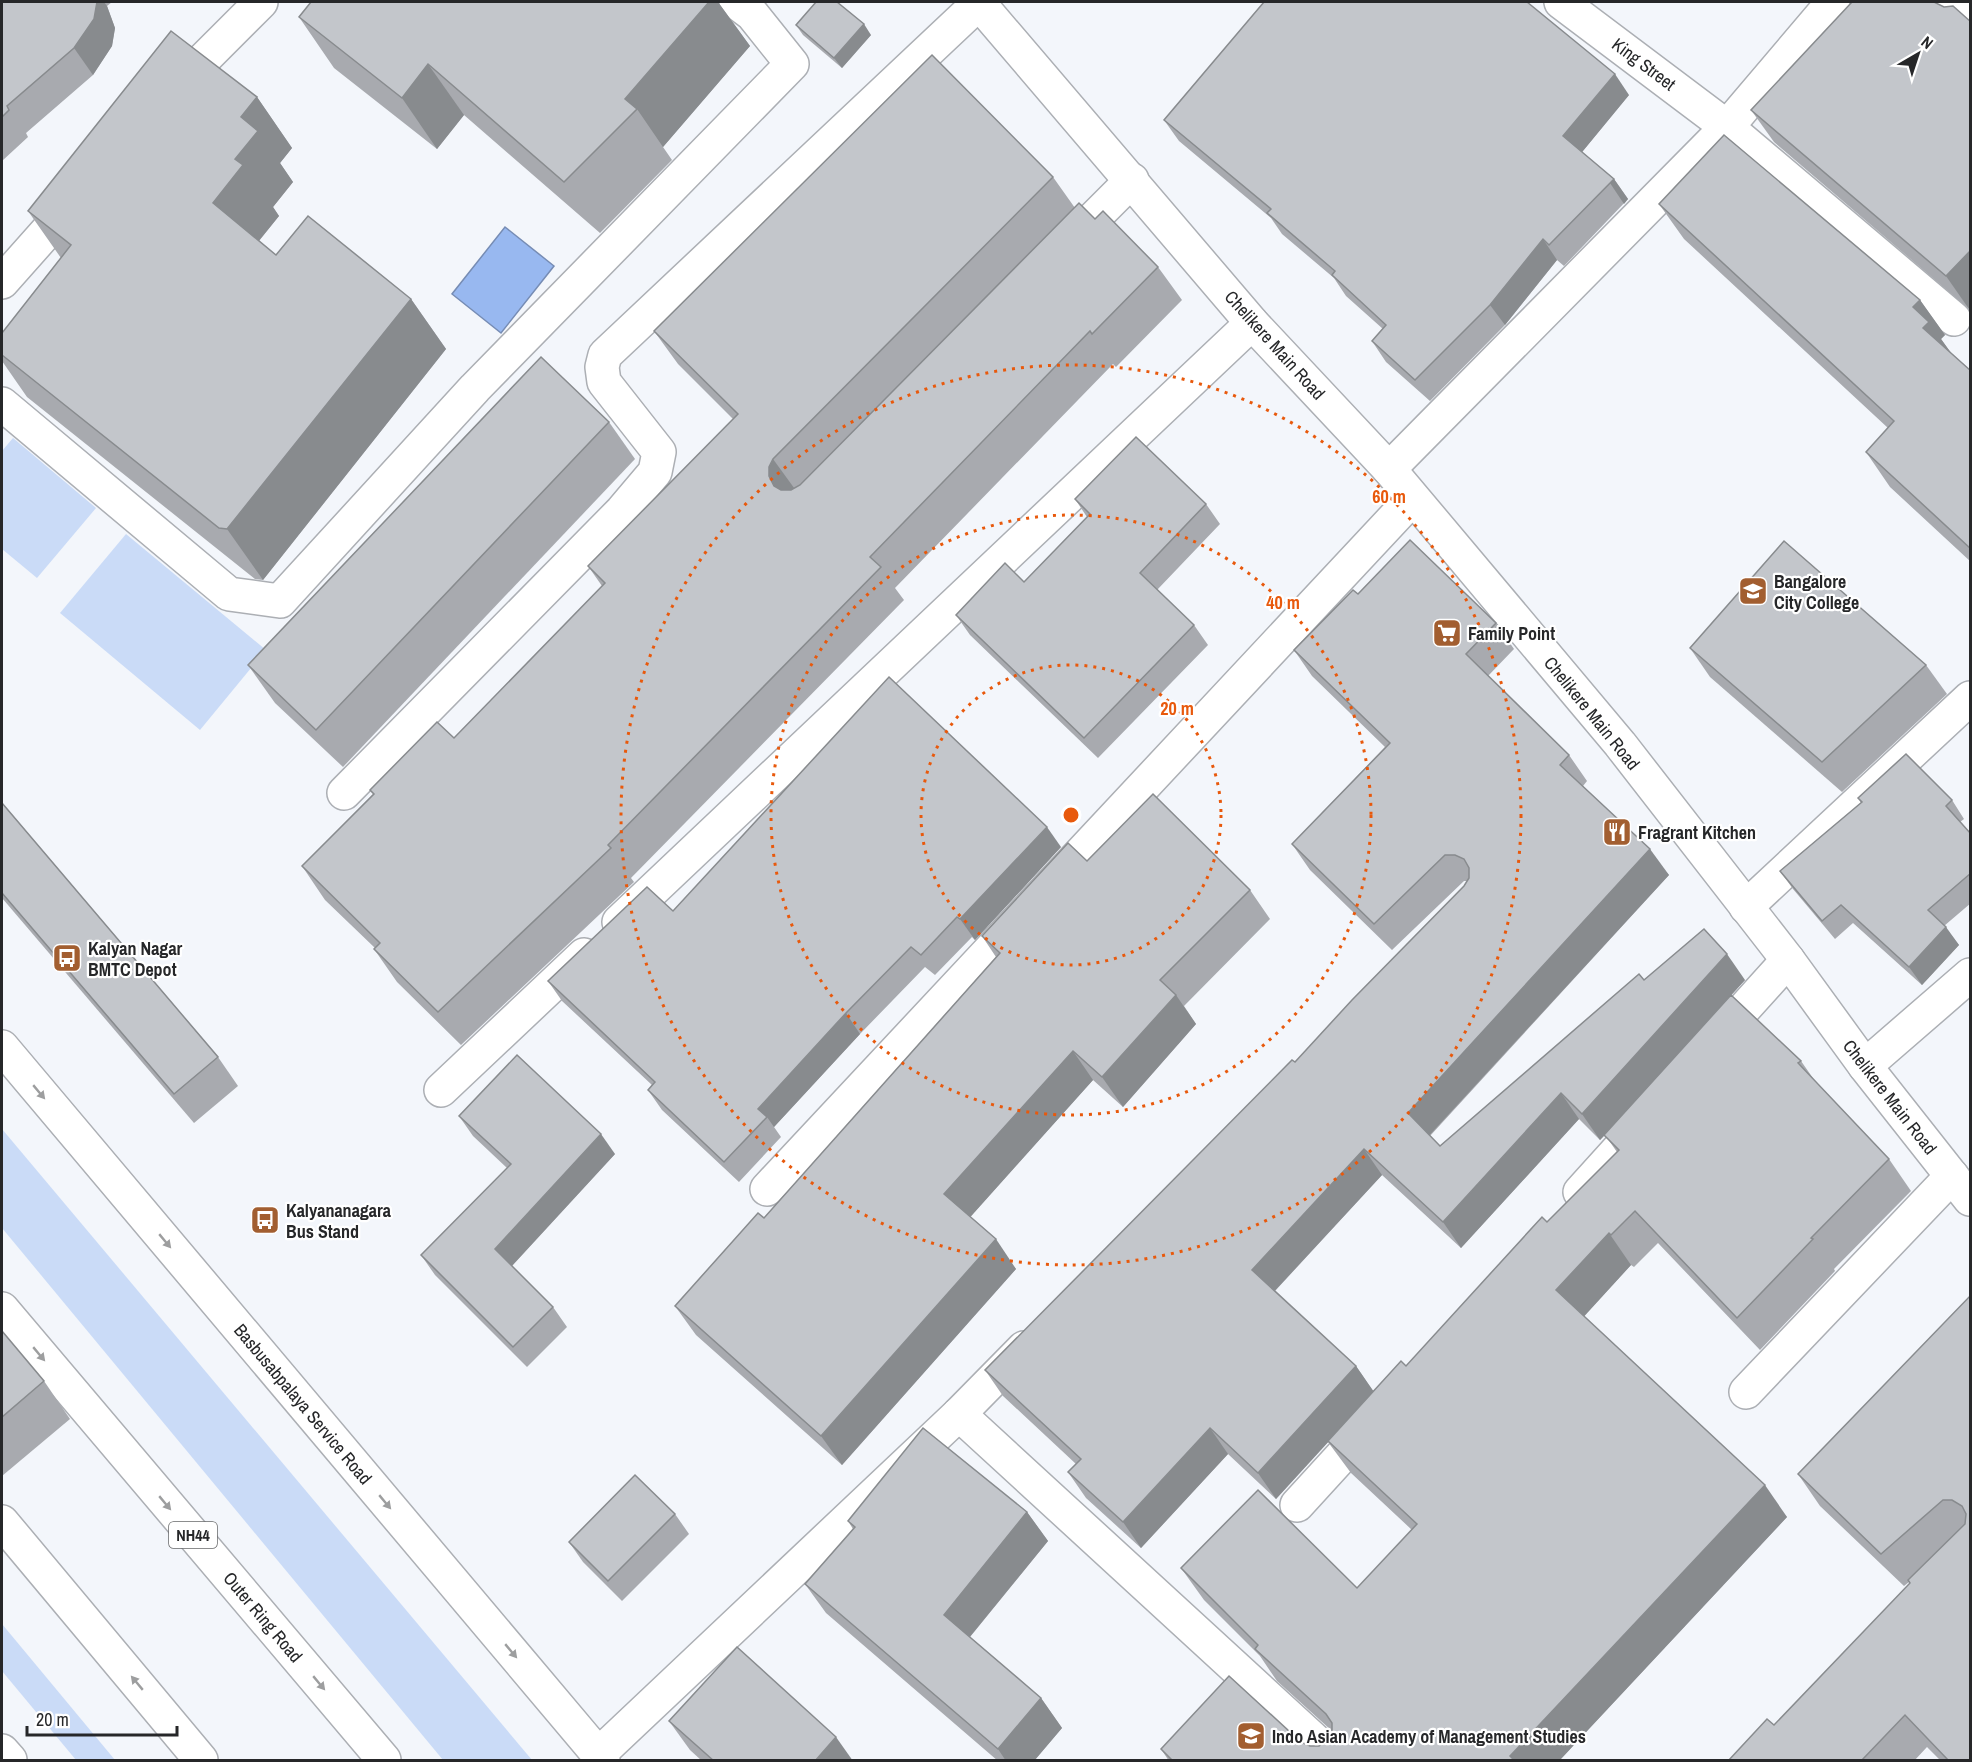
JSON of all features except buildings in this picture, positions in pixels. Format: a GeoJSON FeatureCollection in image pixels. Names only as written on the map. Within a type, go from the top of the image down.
{"type":"FeatureCollection","features":[{"type":"Feature","properties":{"kind":"main road"},"geometry":{"type":"LineString","coordinates":[[152,114],[199,62],[261,2]]}},
{"type":"Feature","properties":{"kind":"main road"},"geometry":{"type":"LineString","coordinates":[[344,793],[622,511],[655,472],[659,452],[604,382],[602,367],[605,355],[979,2]]}},
{"type":"Feature","properties":{"kind":"main road","name":"Chelikere Main Road"},"geometry":{"type":"LineString","coordinates":[[979,2],[1252,323],[1389,469],[1620,744],[1788,960],[1865,1066],[1961,1187]]}},
{"type":"Feature","properties":{"kind":"main road","name":"King Street"},"geometry":{"type":"LineString","coordinates":[[1561,2],[1727,127],[1954,319]]}},
{"type":"Feature","properties":{"kind":"main road"},"geometry":{"type":"LineString","coordinates":[[1389,469],[1727,127],[1833,2]]}},
{"type":"Feature","properties":{"kind":"main road"},"geometry":{"type":"LineString","coordinates":[[1948,2],[1971,21]]}},
{"type":"Feature","properties":{"kind":"main road"},"geometry":{"type":"LineString","coordinates":[[2,404],[229,594],[279,601],[475,388],[792,64],[751,6]]}},
{"type":"Feature","properties":{"kind":"main road"},"geometry":{"type":"LineString","coordinates":[[2,282],[96,176]]}},
{"type":"Feature","properties":{"kind":"main road"},"geometry":{"type":"LineString","coordinates":[[1040,273],[1132,180]]}},
{"type":"Feature","properties":{"kind":"main road"},"geometry":{"type":"LineString","coordinates":[[441,1090],[1252,323]]}},
{"type":"Feature","properties":{"kind":"main road"},"geometry":{"type":"LineString","coordinates":[[767,1189],[1412,498]]}},
{"type":"Feature","properties":{"kind":"main road"},"geometry":{"type":"LineString","coordinates":[[1746,907],[1971,699]]}},
{"type":"Feature","properties":{"kind":"main road"},"geometry":{"type":"LineString","coordinates":[[1693,1066],[1788,960]]}},
{"type":"Feature","properties":{"kind":"main road"},"geometry":{"type":"LineString","coordinates":[[1865,1066],[1971,975]]}},
{"type":"Feature","properties":{"kind":"main road","name":"Basbusabpalaya Service Road"},"geometry":{"type":"LineString","coordinates":[[2,1047],[601,1758]]}},
{"type":"Feature","properties":{"kind":"main road"},"geometry":{"type":"LineString","coordinates":[[1559,1216],[1669,1093]]}},
{"type":"Feature","properties":{"kind":"main road"},"geometry":{"type":"LineString","coordinates":[[1746,1392],[1961,1187]]}},
{"type":"Feature","properties":{"kind":"main road","name":"Outer Ring Road"},"geometry":{"type":"LineString","coordinates":[[2,1309],[384,1761]]}},
{"type":"Feature","properties":{"kind":"main road"},"geometry":{"type":"LineString","coordinates":[[601,1758],[959,1414],[1043,1329]]}},
{"type":"Feature","properties":{"kind":"main road"},"geometry":{"type":"LineString","coordinates":[[1297,1505],[1392,1400]]}},
{"type":"Feature","properties":{"kind":"main road"},"geometry":{"type":"LineString","coordinates":[[959,1414],[1336,1761]]}},
{"type":"Feature","properties":{"kind":"main road"},"geometry":{"type":"LineString","coordinates":[[2,1522],[201,1761]]}},
{"type":"Feature","properties":{"kind":"main road"},"geometry":{"type":"LineString","coordinates":[[2,1750],[10,1761]]}},
{"type":"Feature","properties":{"kind":"shaded area"},"geometry":{"type":"Polygon","coordinates":[[[13,438],[96,508],[37,578],[2,549],[2,451],[13,438]]]}},
{"type":"Feature","properties":{"kind":"shaded area"},"geometry":{"type":"Polygon","coordinates":[[[126,534],[266,650],[200,730],[60,613],[126,534]]]}},
{"type":"Feature","properties":{"kind":"shaded area"},"geometry":{"type":"Polygon","coordinates":[[[2,1129],[532,1760],[443,1760],[2,1228],[2,1129]]]}},
{"type":"Feature","properties":{"kind":"shaded area"},"geometry":{"type":"Polygon","coordinates":[[[2,1624],[115,1760],[76,1760],[2,1671],[2,1624]]]}},
{"type":"Feature","properties":{"kind":"water"},"geometry":{"type":"Polygon","coordinates":[[[505,227],[554,266],[501,333],[452,294],[505,227]]]}},
{"type":"Feature","properties":{"kind":"place","name":"Bangalore City College"},"geometry":{"type":"Point","coordinates":[1753,591]}},
{"type":"Feature","properties":{"kind":"place","name":"Family Point"},"geometry":{"type":"Point","coordinates":[1447,633]}},
{"type":"Feature","properties":{"kind":"place","name":"Fragrant Kitchen"},"geometry":{"type":"Point","coordinates":[1617,832]}},
{"type":"Feature","properties":{"kind":"place","name":"Kalyan Nagar BMTC Depot"},"geometry":{"type":"Point","coordinates":[67,958]}},
{"type":"Feature","properties":{"kind":"place","name":"Kalyananagara Bus Stand"},"geometry":{"type":"Point","coordinates":[265,1220]}},
{"type":"Feature","properties":{"kind":"place","name":"Indo Asian Academy of Management Studies"},"geometry":{"type":"Point","coordinates":[1251,1736]}}]}
